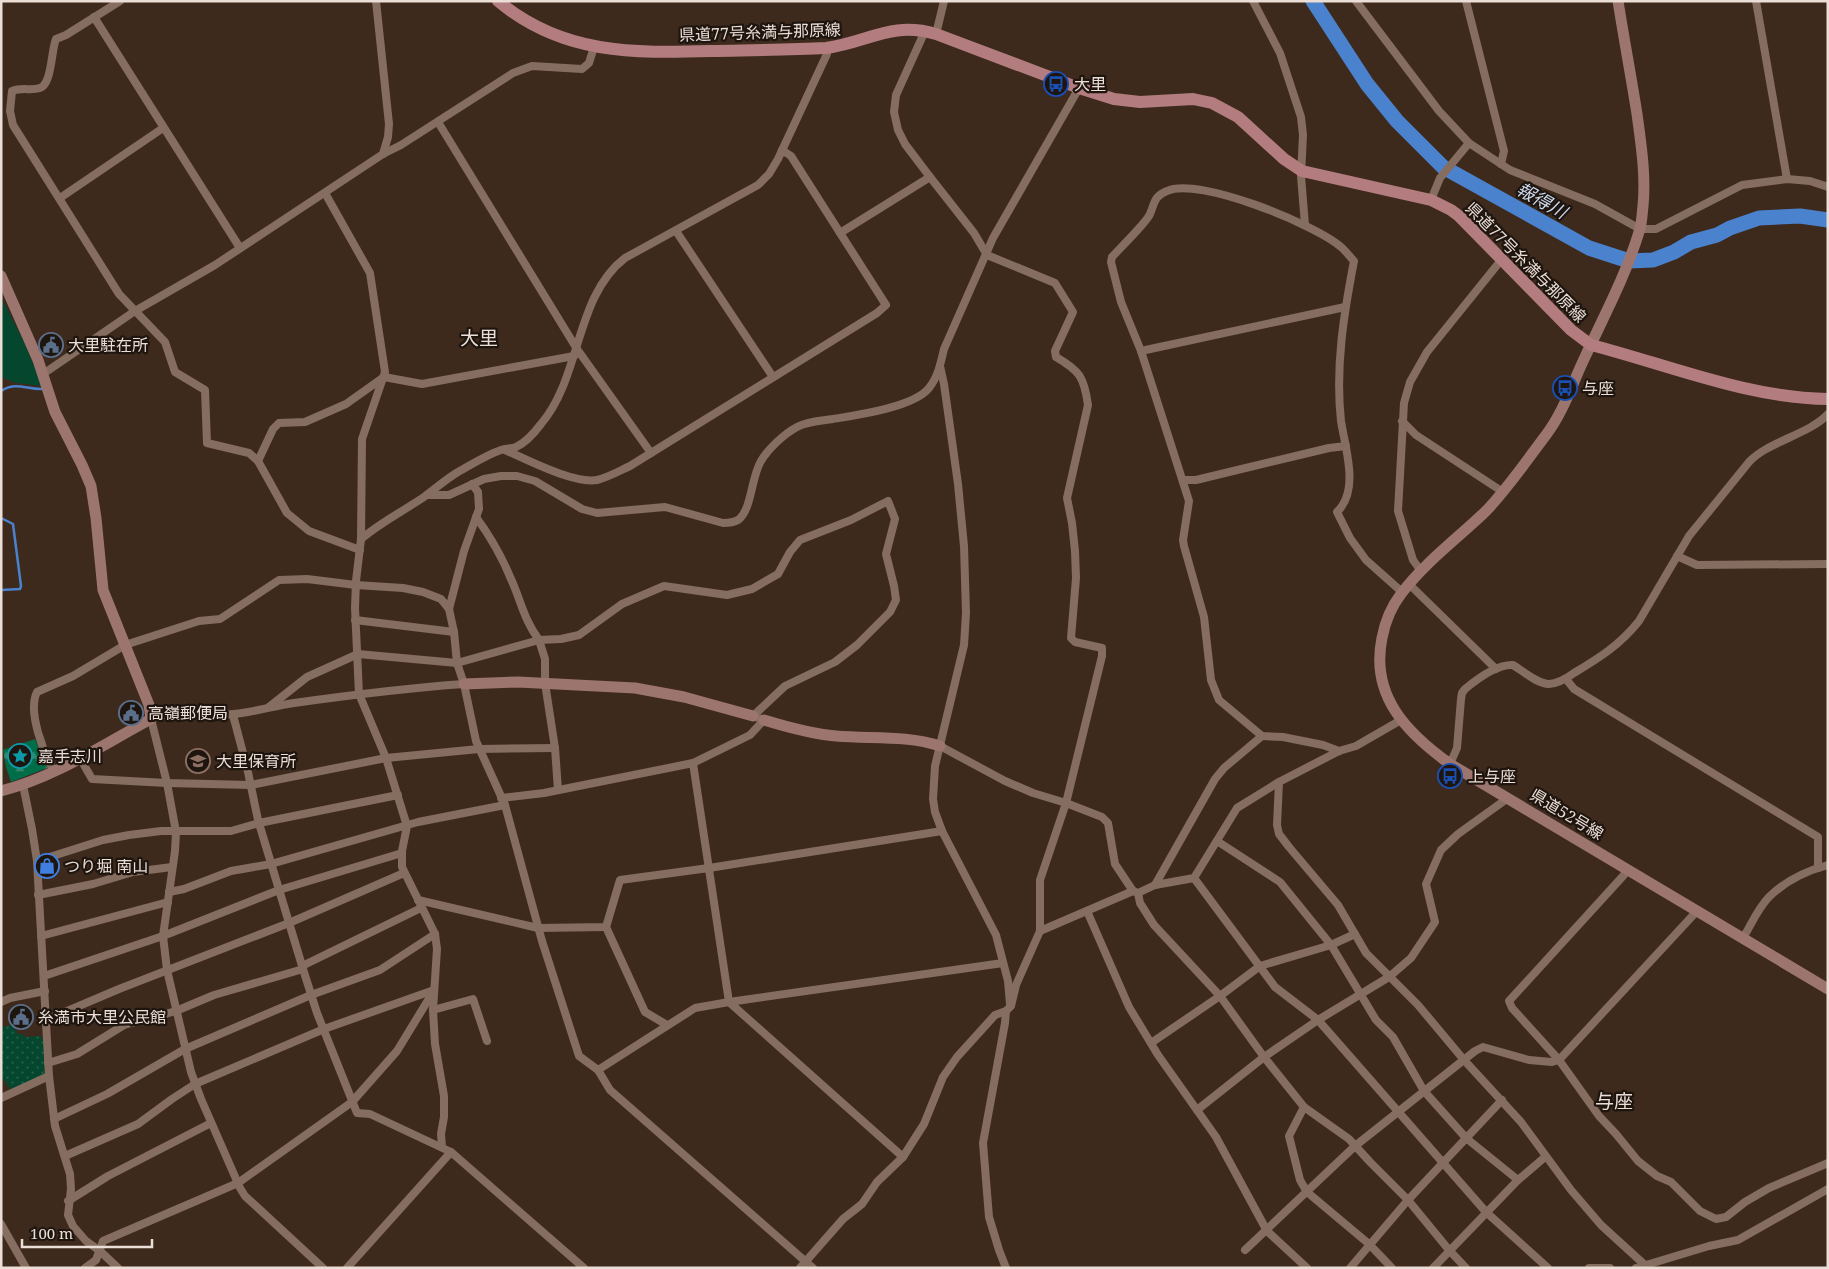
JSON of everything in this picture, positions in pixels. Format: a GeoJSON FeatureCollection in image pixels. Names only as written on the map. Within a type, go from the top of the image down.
{"type":"FeatureCollection","features":[{"type":"Feature","properties":{"kind":"main road","name":"県道77号糸満与那原線"},"geometry":{"type":"LineString","coordinates":[[498,1],[543,29],[594,47],[642,52],[826,48],[846,45],[892,30],[914,29],[930,32],[1099,95],[1128,102],[1192,99],[1212,103],[1238,117],[1284,159],[1302,170],[1431,200],[1451,210],[1460,216],[1578,337],[1591,345],[1760,393],[1828,399]]}},
{"type":"Feature","properties":{"kind":"street"},"geometry":{"type":"LineString","coordinates":[[120,1],[56,39],[52,48],[48,79],[45,86],[34,89],[18,88],[12,91],[10,111],[13,125],[119,294],[165,342],[175,372],[205,390],[207,443],[249,452],[258,461],[287,512],[309,531],[360,550]]}},
{"type":"Feature","properties":{"kind":"street"},"geometry":{"type":"LineString","coordinates":[[376,1],[389,124],[388,138],[383,154]]}},
{"type":"Feature","properties":{"kind":"street"},"geometry":{"type":"LineString","coordinates":[[803,1264],[843,1220],[862,1204],[877,1182],[902,1157],[924,1124],[943,1077],[957,1057],[995,1015],[1008,1008],[1040,931],[1040,880],[1066,803],[1102,656],[1102,648],[1075,642],[1071,638],[1076,578],[1076,551],[1067,498],[1088,405],[1086,391],[1076,368],[1056,357],[1055,351],[1073,312],[1056,283],[987,255],[974,233],[930,177],[902,137],[895,122],[896,95],[930,32],[944,1]]}},
{"type":"Feature","properties":{"kind":"street"},"geometry":{"type":"LineString","coordinates":[[1253,1],[1277,45],[1302,117],[1302,170],[1306,225]]}},
{"type":"Feature","properties":{"kind":"street"},"geometry":{"type":"LineString","coordinates":[[1356,1],[1467,144],[1510,170],[1595,204],[1639,233],[1656,229],[1742,185],[1787,180],[1810,181],[1828,187]]}},
{"type":"Feature","properties":{"kind":"street"},"geometry":{"type":"LineString","coordinates":[[1466,1],[1504,151],[1501,164]]}},
{"type":"Feature","properties":{"kind":"street","name":"県道52号線"},"geometry":{"type":"LineString","coordinates":[[1618,1],[1641,147],[1644,195],[1639,233],[1621,280],[1563,408],[1546,435],[1503,492],[1421,571],[1394,604],[1386,622],[1380,646],[1381,682],[1400,720],[1430,750],[1450,764],[1828,989]]}},
{"type":"Feature","properties":{"kind":"street"},"geometry":{"type":"LineString","coordinates":[[1756,1],[1787,180]]}},
{"type":"Feature","properties":{"kind":"street"},"geometry":{"type":"LineString","coordinates":[[94,17],[240,248]]}},
{"type":"Feature","properties":{"kind":"street"},"geometry":{"type":"LineString","coordinates":[[43,374],[135,311],[215,265],[383,154],[438,122],[513,73],[532,66],[582,69],[588,63],[594,47]]}},
{"type":"Feature","properties":{"kind":"street"},"geometry":{"type":"LineString","coordinates":[[361,539],[455,474],[503,449],[515,448],[545,420],[554,405],[576,352],[591,305],[606,275],[625,258],[758,185],[769,174],[827,54],[826,48]]}},
{"type":"Feature","properties":{"kind":"street"},"geometry":{"type":"LineString","coordinates":[[427,495],[448,495],[484,479],[501,476],[526,477],[535,480],[582,509],[597,513],[665,507],[723,523],[737,521],[744,513],[761,460],[788,432],[808,422],[854,416],[911,402],[930,387],[940,366],[944,349],[993,238],[1078,88]]}},
{"type":"Feature","properties":{"kind":"street"},"geometry":{"type":"LineString","coordinates":[[438,122],[576,352],[651,453]]}},
{"type":"Feature","properties":{"kind":"street"},"geometry":{"type":"LineString","coordinates":[[60,198],[163,128]]}},
{"type":"Feature","properties":{"kind":"street"},"geometry":{"type":"LineString","coordinates":[[1431,200],[1440,178],[1467,144]]}},
{"type":"Feature","properties":{"kind":"street"},"geometry":{"type":"LineString","coordinates":[[503,449],[556,472],[581,479],[596,480],[611,476],[773,378],[877,313],[886,305],[791,156],[782,150]]}},
{"type":"Feature","properties":{"kind":"street"},"geometry":{"type":"LineString","coordinates":[[840,233],[930,177]]}},
{"type":"Feature","properties":{"kind":"street"},"geometry":{"type":"LineString","coordinates":[[1339,751],[1323,745],[1283,737],[1262,736],[1224,705],[1216,694],[1211,680],[1204,617],[1184,546],[1189,501],[1141,351],[1126,318],[1111,262],[1112,257],[1150,216],[1153,202],[1165,191],[1186,187],[1202,188],[1231,196],[1306,225],[1341,247],[1354,261],[1345,307],[1340,352],[1339,398],[1349,466],[1347,496],[1344,505],[1337,512],[1350,538],[1366,560],[1406,588],[1496,669]]}},
{"type":"Feature","properties":{"kind":"street"},"geometry":{"type":"LineString","coordinates":[[324,193],[370,273],[385,372],[362,439],[361,539],[356,585],[359,694],[386,758],[407,826],[402,853],[402,867],[434,934],[437,949],[432,1010],[435,1044],[444,1096],[444,1117],[441,1134],[442,1147]]}},
{"type":"Feature","properties":{"kind":"street"},"geometry":{"type":"LineString","coordinates":[[676,230],[773,378]]}},
{"type":"Feature","properties":{"kind":"street"},"geometry":{"type":"LineString","coordinates":[[1421,571],[1413,560],[1398,511],[1404,403],[1410,382],[1428,352],[1502,259]]}},
{"type":"Feature","properties":{"kind":"street"},"geometry":{"type":"LineString","coordinates":[[1,276],[43,374],[55,412],[91,486],[103,590],[149,705],[176,832],[163,936],[176,1011],[195,1084],[238,1183],[246,1196],[323,1268]]}},
{"type":"Feature","properties":{"kind":"street"},"geometry":{"type":"LineString","coordinates":[[1141,351],[1345,307]]}},
{"type":"Feature","properties":{"kind":"street"},"geometry":{"type":"LineString","coordinates":[[258,461],[273,429],[279,423],[305,422],[346,404],[384,377],[422,384],[576,352]]}},
{"type":"Feature","properties":{"kind":"street"},"geometry":{"type":"LineString","coordinates":[[940,366],[958,484],[964,546],[966,613],[964,645],[935,766],[933,798],[935,812],[942,832],[996,935],[1008,981],[1009,1002],[1006,1024],[984,1143],[989,1217],[998,1250],[1006,1268]]}},
{"type":"Feature","properties":{"kind":"street"},"geometry":{"type":"LineString","coordinates":[[1450,764],[1457,748],[1462,693],[1469,686],[1506,665],[1513,665],[1544,684],[1552,685],[1604,656],[1629,633],[1643,614],[1689,536],[1753,458],[1828,414]]}},
{"type":"Feature","properties":{"kind":"street"},"geometry":{"type":"LineString","coordinates":[[1402,421],[1416,435],[1503,492]]}},
{"type":"Feature","properties":{"kind":"street"},"geometry":{"type":"LineString","coordinates":[[1183,480],[1196,480],[1329,448],[1346,446]]}},
{"type":"Feature","properties":{"kind":"street"},"geometry":{"type":"LineString","coordinates":[[449,609],[464,551],[479,509],[478,492],[472,484]]}},
{"type":"Feature","properties":{"kind":"street"},"geometry":{"type":"LineString","coordinates":[[169,892],[184,889],[231,871],[271,864],[407,826],[503,802],[693,763],[750,735],[758,718],[785,686],[835,662],[857,645],[890,612],[896,600],[886,554],[895,519],[888,501],[851,520],[800,540],[790,552],[778,574],[752,589],[727,595],[664,586],[622,604],[579,635],[560,639],[539,640],[457,663],[358,654],[307,677],[267,709]]}},
{"type":"Feature","properties":{"kind":"street"},"geometry":{"type":"LineString","coordinates":[[476,517],[511,578],[529,627],[539,640],[545,659],[545,683],[555,748],[558,790]]}},
{"type":"Feature","properties":{"kind":"street"},"geometry":{"type":"LineString","coordinates":[[1677,556],[1697,565],[1828,564]]}},
{"type":"Feature","properties":{"kind":"street"},"geometry":{"type":"LineString","coordinates":[[54,772],[38,732],[34,712],[37,692],[73,676],[125,645],[199,621],[220,619],[279,580],[307,579],[402,588],[423,592],[441,599],[449,609],[454,632],[457,663],[464,684],[476,741],[503,802],[538,928],[579,1056],[598,1070],[610,1090],[803,1264],[813,1268]]}},
{"type":"Feature","properties":{"kind":"street"},"geometry":{"type":"LineString","coordinates":[[356,620],[454,632]]}},
{"type":"Feature","properties":{"kind":"street"},"geometry":{"type":"LineString","coordinates":[[1566,678],[1574,689],[1818,838],[1818,868]]}},
{"type":"Feature","properties":{"kind":"street"},"geometry":{"type":"LineString","coordinates":[[1,790],[23,785],[54,772],[152,719],[177,713],[234,715],[290,704],[359,694],[464,684],[545,683],[651,690],[818,733],[850,737],[910,739],[940,746],[1033,793],[1102,817],[1108,823],[1115,864],[1136,892],[1140,903],[1154,925],[1220,996],[1264,1057],[1304,1107],[1349,1139],[1408,1200],[1466,1268]]}},
{"type":"Feature","properties":{"kind":"street"},"geometry":{"type":"LineString","coordinates":[[234,715],[259,823],[302,967],[357,1113],[370,1114],[452,1152],[584,1268]]}},
{"type":"Feature","properties":{"kind":"street"},"geometry":{"type":"LineString","coordinates":[[1040,931],[1155,885],[1194,878],[1238,808],[1279,782],[1339,751],[1356,746],[1400,720]]}},
{"type":"Feature","properties":{"kind":"street"},"geometry":{"type":"LineString","coordinates":[[1155,885],[1215,779],[1224,768],[1262,736]]}},
{"type":"Feature","properties":{"kind":"street"},"geometry":{"type":"LineString","coordinates":[[80,758],[92,779],[251,785],[386,758],[479,749],[555,748]]}},
{"type":"Feature","properties":{"kind":"street"},"geometry":{"type":"LineString","coordinates":[[693,763],[729,1002],[902,1157]]}},
{"type":"Feature","properties":{"kind":"street"},"geometry":{"type":"LineString","coordinates":[[1279,782],[1277,825],[1279,834],[1338,905],[1366,953],[1418,1005],[1464,1060],[1502,1100],[1521,1122],[1571,1190],[1601,1224],[1648,1267]]}},
{"type":"Feature","properties":{"kind":"street"},"geometry":{"type":"LineString","coordinates":[[23,785],[37,861],[48,1063],[54,1119],[70,1174],[71,1188],[68,1201],[68,1215],[73,1226],[86,1241],[118,1268]]}},
{"type":"Feature","properties":{"kind":"street"},"geometry":{"type":"LineString","coordinates":[[37,861],[103,840],[129,835],[161,831],[231,831],[259,823],[398,795]]}},
{"type":"Feature","properties":{"kind":"street"},"geometry":{"type":"LineString","coordinates":[[1198,1110],[1264,1057],[1318,1020],[1389,977],[1411,958],[1435,922],[1426,884],[1441,850],[1458,834],[1508,798]]}},
{"type":"Feature","properties":{"kind":"street"},"geometry":{"type":"LineString","coordinates":[[667,1025],[645,1012],[606,927],[620,880],[942,832]]}},
{"type":"Feature","properties":{"kind":"street"},"geometry":{"type":"LineString","coordinates":[[1216,841],[1280,882],[1331,945],[1376,1020],[1393,1037],[1424,1091],[1466,1138],[1518,1180]]}},
{"type":"Feature","properties":{"kind":"street"},"geometry":{"type":"LineString","coordinates":[[44,976],[163,936],[279,890],[402,853]]}},
{"type":"Feature","properties":{"kind":"street"},"geometry":{"type":"LineString","coordinates":[[1743,938],[1768,897],[1791,880],[1809,870],[1828,865]]}},
{"type":"Feature","properties":{"kind":"street"},"geometry":{"type":"LineString","coordinates":[[38,895],[93,884],[133,872],[172,867]]}},
{"type":"Feature","properties":{"kind":"street"},"geometry":{"type":"LineString","coordinates":[[1626,869],[1624,874],[1509,1000],[1512,1008],[1559,1060],[1599,1116],[1638,1161],[1657,1176],[1671,1182],[1700,1211],[1716,1219],[1726,1218],[1745,1202],[1768,1188],[1828,1163]]}},
{"type":"Feature","properties":{"kind":"street"},"geometry":{"type":"LineString","coordinates":[[46,1020],[289,923],[404,873]]}},
{"type":"Feature","properties":{"kind":"street"},"geometry":{"type":"LineString","coordinates":[[1194,878],[1275,987],[1318,1020],[1486,1212],[1548,1268]]}},
{"type":"Feature","properties":{"kind":"street"},"geometry":{"type":"LineString","coordinates":[[418,900],[538,928],[606,927]]}},
{"type":"Feature","properties":{"kind":"street"},"geometry":{"type":"LineString","coordinates":[[41,936],[168,902]]}},
{"type":"Feature","properties":{"kind":"street"},"geometry":{"type":"LineString","coordinates":[[48,1063],[77,1054],[124,1025],[176,1011],[214,995],[302,967],[422,908]]}},
{"type":"Feature","properties":{"kind":"street"},"geometry":{"type":"LineString","coordinates":[[1087,911],[1129,1007],[1151,1043],[1216,1137],[1266,1231],[1307,1268]]}},
{"type":"Feature","properties":{"kind":"street"},"geometry":{"type":"LineString","coordinates":[[1245,1250],[1355,1146],[1475,1051],[1483,1047],[1529,1060],[1552,1062],[1559,1060],[1697,911]]}},
{"type":"Feature","properties":{"kind":"street"},"geometry":{"type":"LineString","coordinates":[[54,1119],[107,1094],[185,1049],[311,995],[380,970],[434,934]]}},
{"type":"Feature","properties":{"kind":"street"},"geometry":{"type":"LineString","coordinates":[[1151,1043],[1260,966],[1331,945],[1355,934]]}},
{"type":"Feature","properties":{"kind":"street"},"geometry":{"type":"LineString","coordinates":[[598,1070],[695,1008],[1003,963]]}},
{"type":"Feature","properties":{"kind":"street"},"geometry":{"type":"LineString","coordinates":[[65,1156],[138,1124],[195,1084],[324,1029],[434,990]]}},
{"type":"Feature","properties":{"kind":"street"},"geometry":{"type":"LineString","coordinates":[[85,1268],[96,1260],[103,1241],[238,1183],[352,1102],[397,1051],[434,990]]}},
{"type":"Feature","properties":{"kind":"street"},"geometry":{"type":"LineString","coordinates":[[1,1002],[10,998],[44,991]]}},
{"type":"Feature","properties":{"kind":"street"},"geometry":{"type":"LineString","coordinates":[[432,1010],[472,1000],[487,1041]]}},
{"type":"Feature","properties":{"kind":"street"},"geometry":{"type":"LineString","coordinates":[[1,1098],[49,1076]]}},
{"type":"Feature","properties":{"kind":"street"},"geometry":{"type":"LineString","coordinates":[[1350,1268],[1408,1200],[1502,1100]]}},
{"type":"Feature","properties":{"kind":"street"},"geometry":{"type":"LineString","coordinates":[[1304,1107],[1289,1136],[1300,1180],[1307,1192],[1369,1244],[1392,1268]]}},
{"type":"Feature","properties":{"kind":"street"},"geometry":{"type":"LineString","coordinates":[[68,1201],[108,1176],[211,1123]]}},
{"type":"Feature","properties":{"kind":"street"},"geometry":{"type":"LineString","coordinates":[[346,1268],[452,1152]]}},
{"type":"Feature","properties":{"kind":"street"},"geometry":{"type":"LineString","coordinates":[[1433,1268],[1518,1180],[1545,1156]]}},
{"type":"Feature","properties":{"kind":"street"},"geometry":{"type":"LineString","coordinates":[[1636,1268],[1648,1267],[1709,1246],[1738,1240],[1828,1189]]}},
{"type":"Feature","properties":{"kind":"street"},"geometry":{"type":"LineString","coordinates":[[1,1224],[26,1268]]}},
{"type":"Feature","properties":{"kind":"street"},"geometry":{"type":"LineString","coordinates":[[1589,1268],[1610,1268]]}},
{"type":"Feature","properties":{"kind":"green space"},"geometry":{"type":"Polygon","coordinates":[[[1,297],[25,344],[42,386],[16,383],[1,377],[1,297]]]}},
{"type":"Feature","properties":{"kind":"green space"},"geometry":{"type":"Polygon","coordinates":[[[35,739],[47,768],[11,782],[3,750],[35,739]]]}},
{"type":"Feature","properties":{"kind":"green space"},"geometry":{"type":"Polygon","coordinates":[[[12,1025],[19,1035],[24,1034],[25,1037],[41,1036],[44,1044],[45,1075],[11,1090],[1,1076],[1,1027],[12,1025]]]}},
{"type":"Feature","properties":{"kind":"waterway","name":"報得川"},"geometry":{"type":"LineString","coordinates":[[1313,1],[1367,84],[1397,121],[1443,167],[1589,248],[1629,261],[1653,260],[1674,252],[1691,242],[1717,235],[1730,228],[1759,218],[1800,216],[1828,220]]}},
{"type":"Feature","properties":{"kind":"waterway"},"geometry":{"type":"LineString","coordinates":[[1,391],[17,386],[43,389]]}},
{"type":"Feature","properties":{"kind":"waterway"},"geometry":{"type":"LineString","coordinates":[[1,518],[13,524],[21,586],[20,589],[1,590]]}},
{"type":"Feature","properties":{"kind":"place","name":"大里"},"geometry":{"type":"Point","coordinates":[1056,84]}},
{"type":"Feature","properties":{"kind":"place","name":"大里駐在所"},"geometry":{"type":"Point","coordinates":[51,345]}},
{"type":"Feature","properties":{"kind":"place","name":"与座"},"geometry":{"type":"Point","coordinates":[1565,388]}},
{"type":"Feature","properties":{"kind":"place","name":"高嶺郵便局"},"geometry":{"type":"Point","coordinates":[131,713]}},
{"type":"Feature","properties":{"kind":"place","name":"嘉手志川"},"geometry":{"type":"Point","coordinates":[20,756]}},
{"type":"Feature","properties":{"kind":"place","name":"大里保育所"},"geometry":{"type":"Point","coordinates":[198,761]}},
{"type":"Feature","properties":{"kind":"place","name":"上与座"},"geometry":{"type":"Point","coordinates":[1450,776]}},
{"type":"Feature","properties":{"kind":"place","name":"つり堀 南山"},"geometry":{"type":"Point","coordinates":[47,866]}},
{"type":"Feature","properties":{"kind":"place","name":"糸満市大里公民館"},"geometry":{"type":"Point","coordinates":[21,1017]}},
{"type":"Feature","properties":{"kind":"district","name":"大里"},"geometry":{"type":"Point","coordinates":[479,338]}},
{"type":"Feature","properties":{"kind":"district","name":"与座"},"geometry":{"type":"Point","coordinates":[1614,1101]}}]}
